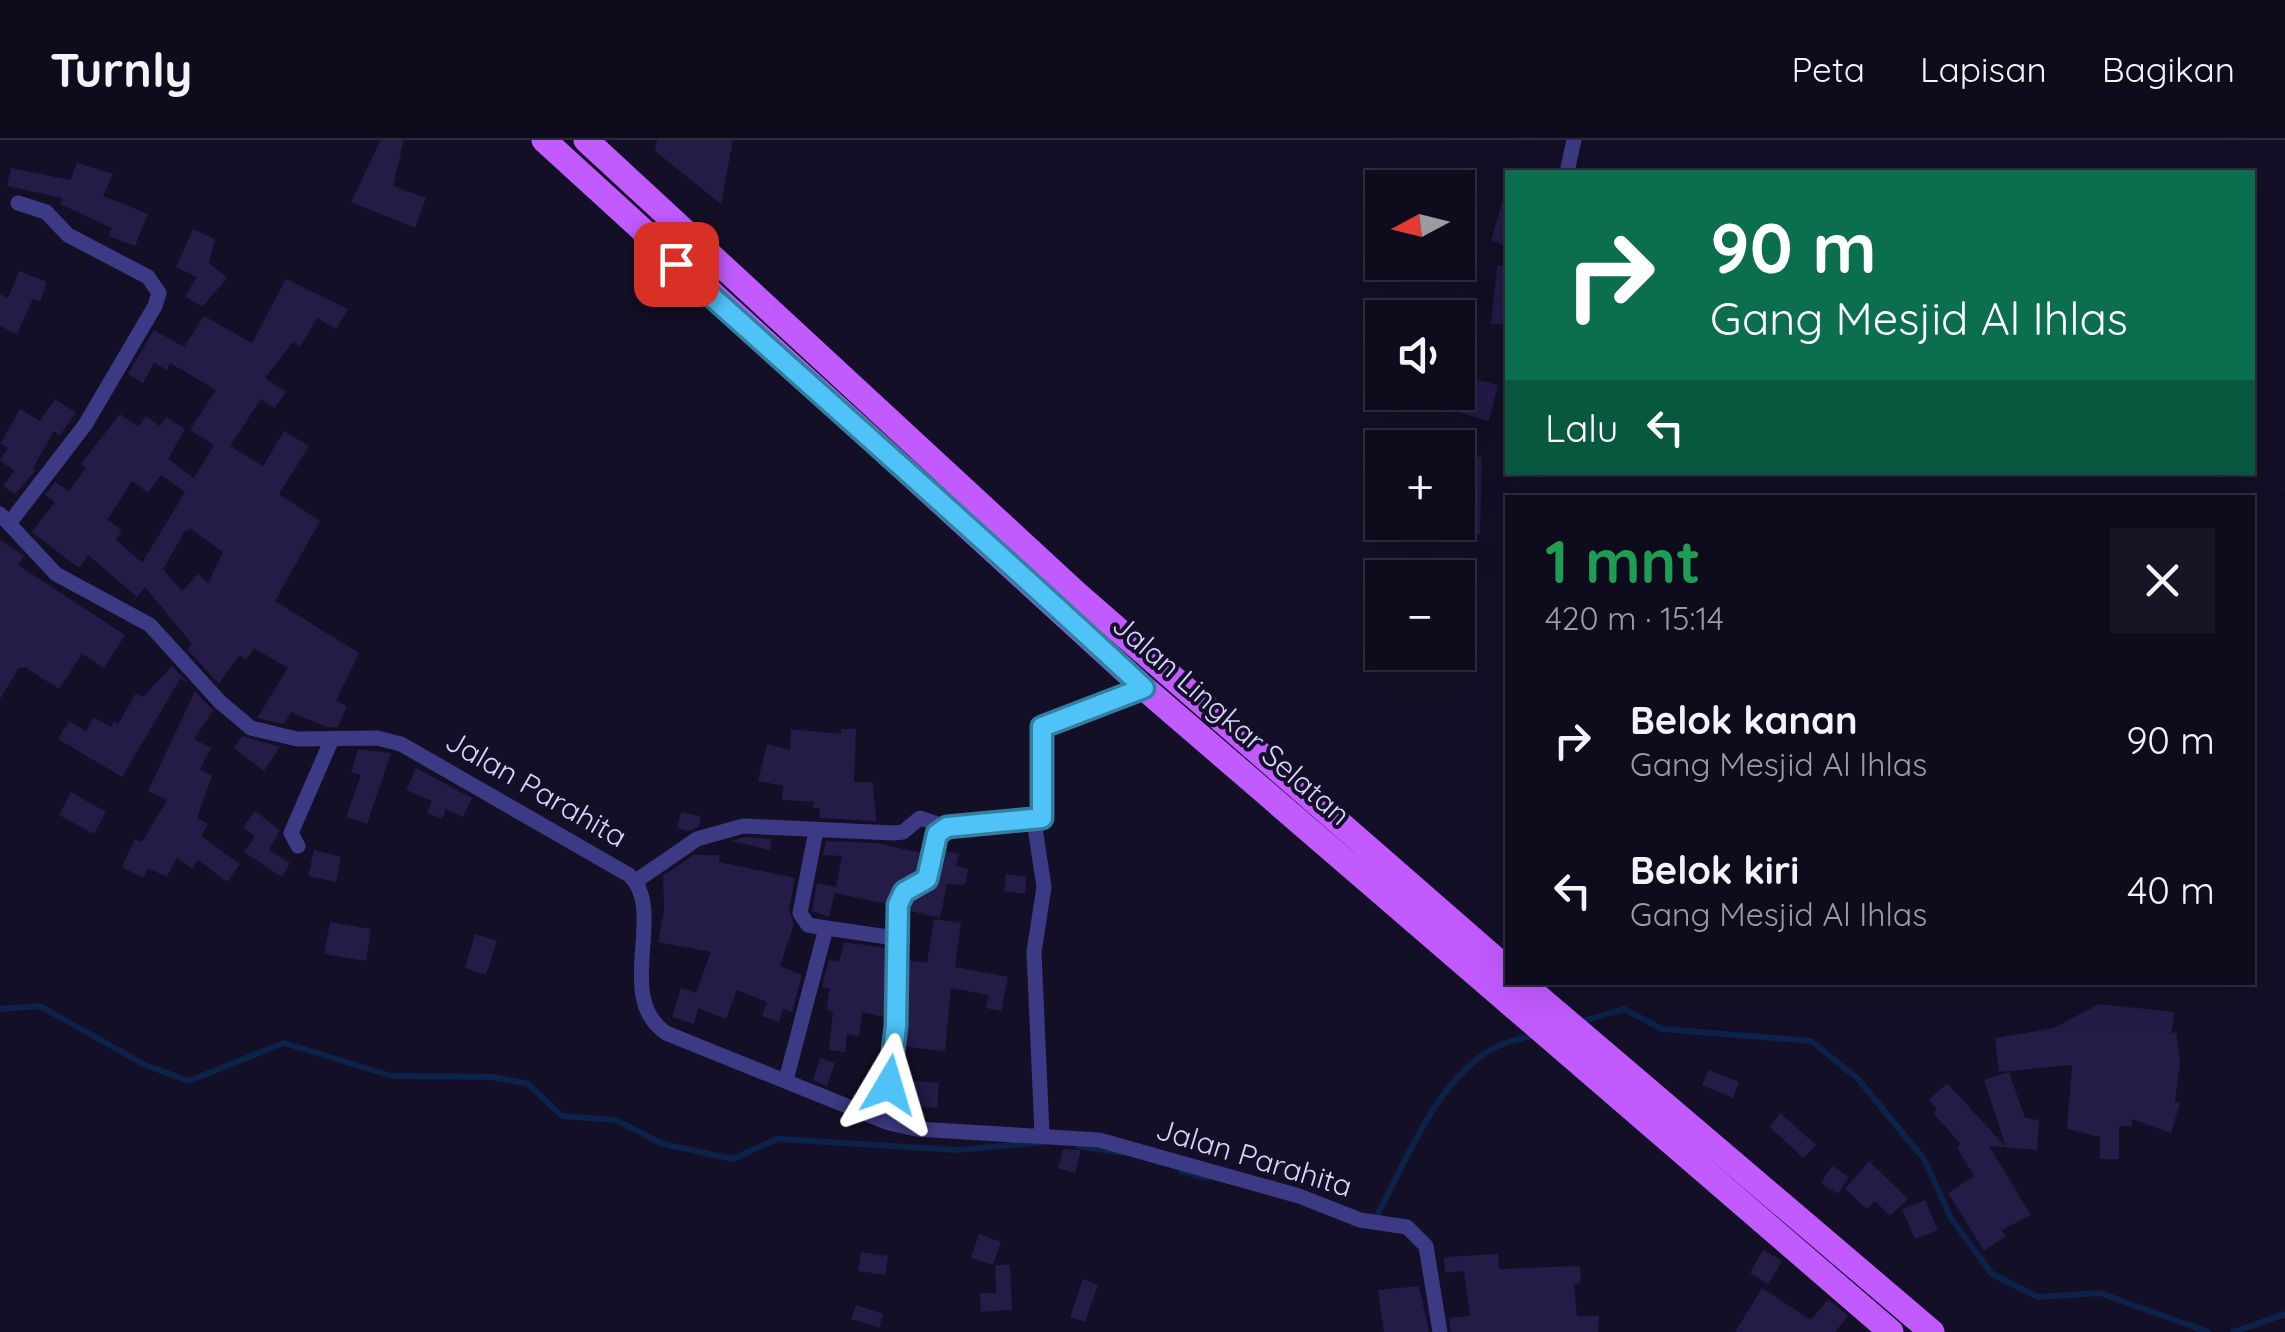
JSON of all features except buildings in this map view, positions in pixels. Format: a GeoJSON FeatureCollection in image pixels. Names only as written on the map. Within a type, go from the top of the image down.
{"type":"FeatureCollection","features":[{"type":"Feature","properties":{"kind":"main road","name":"Jalan Lingkar Selatan"},"geometry":{"type":"LineString","coordinates":[[544,140],[1144,688],[1891,1332]]}},
{"type":"Feature","properties":{"kind":"main road","name":"Jalan Lingkar Selatan"},"geometry":{"type":"LineString","coordinates":[[586,140],[1162,669],[1505,967]]}},
{"type":"Feature","properties":{"kind":"main road"},"geometry":{"type":"LineString","coordinates":[[1144,688],[1162,669]]}},
{"type":"Feature","properties":{"kind":"main road"},"geometry":{"type":"LineString","coordinates":[[1525,985],[1932,1332]]}},
{"type":"Feature","properties":{"kind":"street"},"geometry":{"type":"LineString","coordinates":[[1567,170],[1574,140]]}},
{"type":"Feature","properties":{"kind":"street"},"geometry":{"type":"LineString","coordinates":[[6,517],[86,425],[156,306],[159,293],[148,277],[68,235],[46,212],[18,203]]}},
{"type":"Feature","properties":{"kind":"street","name":"Jalan Parahita"},"geometry":{"type":"LineString","coordinates":[[6,517],[56,574],[150,625],[220,702],[251,728],[281,737],[378,738],[412,749],[636,881],[641,896],[643,996],[650,1018],[666,1033],[881,1120],[916,1129],[1042,1134],[1126,1146],[1408,1227],[1426,1246],[1440,1332]]}},
{"type":"Feature","properties":{"kind":"street"},"geometry":{"type":"LineString","coordinates":[[636,881],[675,851],[717,830],[743,826],[903,832],[920,818],[947,827],[1034,822],[1043,815],[1042,727],[1144,688]]}},
{"type":"Feature","properties":{"kind":"street"},"geometry":{"type":"LineString","coordinates":[[298,846],[292,834],[332,739]]}},
{"type":"Feature","properties":{"kind":"street"},"geometry":{"type":"LineString","coordinates":[[1034,822],[1044,888],[1034,952],[1042,1134]]}},
{"type":"Feature","properties":{"kind":"street"},"geometry":{"type":"LineString","coordinates":[[881,1120],[895,1045],[895,938],[900,898],[925,883],[934,840],[947,827]]}},
{"type":"Feature","properties":{"kind":"street"},"geometry":{"type":"LineString","coordinates":[[816,830],[800,913],[808,925],[895,938]]}},
{"type":"Feature","properties":{"kind":"street"},"geometry":{"type":"LineString","coordinates":[[786,1080],[819,969],[826,928]]}},
{"type":"Feature","properties":{"kind":"waterway"},"geometry":{"type":"LineString","coordinates":[[0,1009],[40,1006],[145,1065],[189,1081],[284,1043],[392,1076],[493,1077],[528,1084],[562,1116],[616,1120],[663,1144],[733,1159],[777,1139],[958,1150],[1047,1142]]}},
{"type":"Feature","properties":{"kind":"waterway"},"geometry":{"type":"LineString","coordinates":[[1580,1022],[1624,1009],[1662,1029],[1811,1041],[1858,1079],[1924,1159],[1951,1218],[1992,1274],[2038,1297],[2100,1293],[2208,1332]]}},
{"type":"Feature","properties":{"kind":"waterway"},"geometry":{"type":"LineString","coordinates":[[1373,1223],[1422,1128],[1452,1084],[1490,1050],[1534,1035]]}},
{"type":"Feature","properties":{"kind":"waterway"},"geometry":{"type":"LineString","coordinates":[[1079,1146],[1121,1153]]}},
{"type":"Feature","properties":{"kind":"waterway"},"geometry":{"type":"LineString","coordinates":[[1181,1171],[1207,1178]]}},
{"type":"Feature","properties":{"kind":"waterway"},"geometry":{"type":"LineString","coordinates":[[2233,1332],[2285,1314]]}},
{"type":"Feature","properties":{"kind":"route"},"geometry":{"type":"LineString","coordinates":[[676,264],[991,550],[1047,595],[1077,628],[1144,688],[1042,727],[1042,818],[1034,822],[947,827],[937,834],[925,883],[904,892],[898,905],[896,1026],[889,1085]]}}]}
